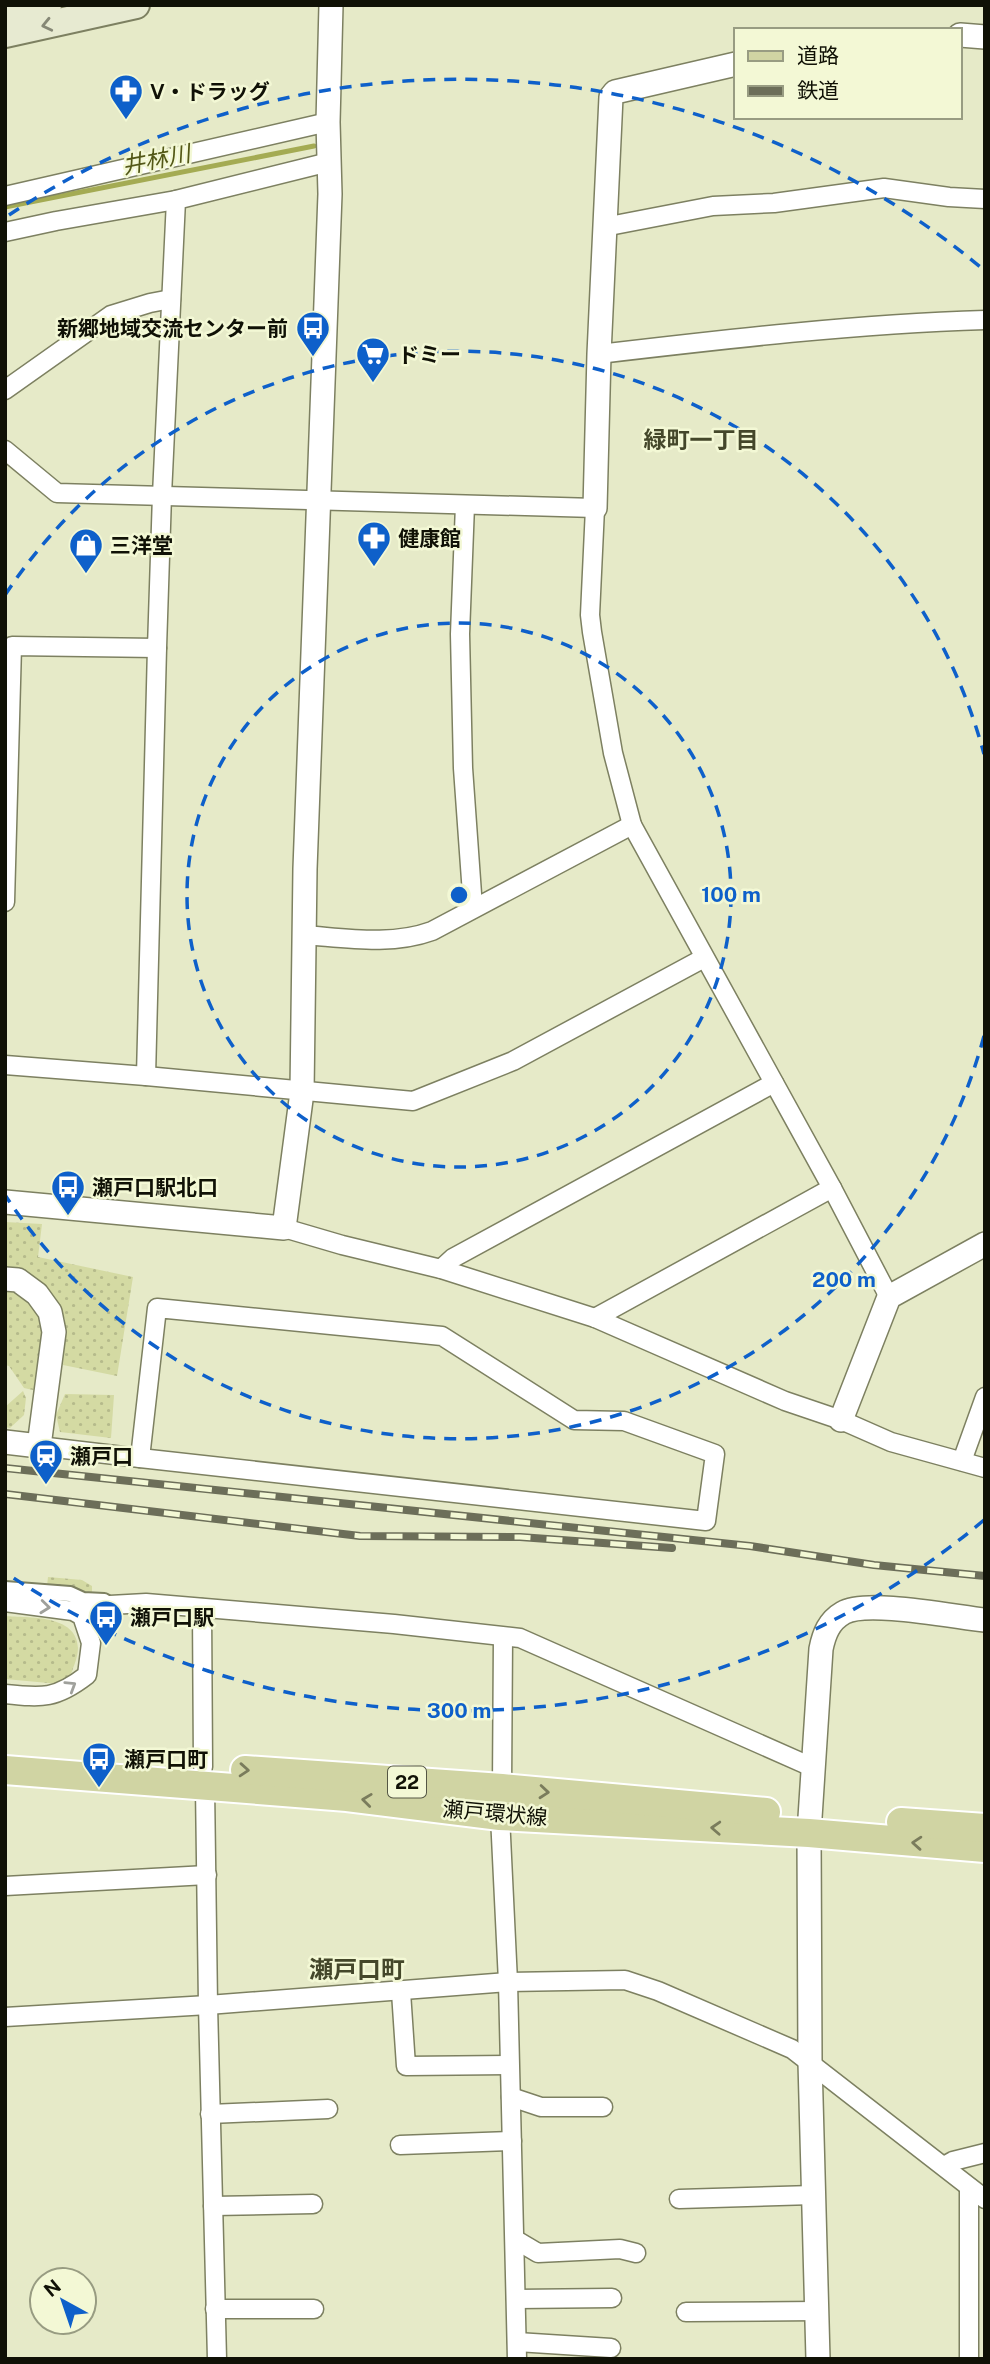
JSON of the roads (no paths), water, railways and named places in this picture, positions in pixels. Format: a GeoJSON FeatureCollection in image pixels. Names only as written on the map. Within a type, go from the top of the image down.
{"type":"FeatureCollection","features":[{"type":"Feature","properties":{"kind":"main road"},"geometry":{"type":"LineString","coordinates":[[5,15],[48,5]]}},
{"type":"Feature","properties":{"kind":"main road"},"geometry":{"type":"LineString","coordinates":[[5,34],[136,5]]}},
{"type":"Feature","properties":{"kind":"main road","name":"瀬戸環状線"},"geometry":{"type":"LineString","coordinates":[[5,1751],[347,1797],[501,1802],[809,1825],[985,1848]]}},
{"type":"Feature","properties":{"kind":"main road","name":"瀬戸環状線"},"geometry":{"type":"LineString","coordinates":[[5,1770],[204,1777]]}},
{"type":"Feature","properties":{"kind":"main road","name":"瀬戸環状線"},"geometry":{"type":"LineString","coordinates":[[809,1825],[985,1828]]}},
{"type":"Feature","properties":{"kind":"street"},"geometry":{"type":"LineString","coordinates":[[284,1228],[302,1091],[303,936],[330,194],[328,122],[331,5]]}},
{"type":"Feature","properties":{"kind":"street"},"geometry":{"type":"LineString","coordinates":[[962,35],[985,37]]}},
{"type":"Feature","properties":{"kind":"street"},"geometry":{"type":"LineString","coordinates":[[734,64],[615,92],[611,97],[599,354],[590,615],[592,632],[613,753],[632,825],[889,1297]]}},
{"type":"Feature","properties":{"kind":"street"},"geometry":{"type":"LineString","coordinates":[[5,196],[328,122]]}},
{"type":"Feature","properties":{"kind":"street"},"geometry":{"type":"LineString","coordinates":[[5,232],[176,200],[329,162]]}},
{"type":"Feature","properties":{"kind":"street"},"geometry":{"type":"LineString","coordinates":[[604,227],[713,206],[774,203],[884,188],[985,199]]}},
{"type":"Feature","properties":{"kind":"street"},"geometry":{"type":"LineString","coordinates":[[146,1076],[162,495],[176,200]]}},
{"type":"Feature","properties":{"kind":"street"},"geometry":{"type":"LineString","coordinates":[[5,390],[111,315],[171,299]]}},
{"type":"Feature","properties":{"kind":"street"},"geometry":{"type":"LineString","coordinates":[[599,354],[886,324],[985,320]]}},
{"type":"Feature","properties":{"kind":"street"},"geometry":{"type":"LineString","coordinates":[[5,450],[57,493],[595,508]]}},
{"type":"Feature","properties":{"kind":"street"},"geometry":{"type":"LineString","coordinates":[[465,505],[460,634],[463,755],[473,908]]}},
{"type":"Feature","properties":{"kind":"street"},"geometry":{"type":"LineString","coordinates":[[5,902],[9,643],[157,648]]}},
{"type":"Feature","properties":{"kind":"street"},"geometry":{"type":"LineString","coordinates":[[303,936],[412,939],[632,825]]}},
{"type":"Feature","properties":{"kind":"street"},"geometry":{"type":"LineString","coordinates":[[5,1066],[413,1101],[513,1061],[705,958]]}},
{"type":"Feature","properties":{"kind":"street"},"geometry":{"type":"LineString","coordinates":[[440,1269],[453,1258],[774,1083]]}},
{"type":"Feature","properties":{"kind":"street"},"geometry":{"type":"LineString","coordinates":[[595,1318],[832,1188]]}},
{"type":"Feature","properties":{"kind":"street"},"geometry":{"type":"LineString","coordinates":[[5,1202],[284,1228],[440,1269],[595,1318],[785,1401],[841,1420],[891,1442],[985,1468]]}},
{"type":"Feature","properties":{"kind":"street"},"geometry":{"type":"LineString","coordinates":[[841,1420],[889,1297],[985,1244]]}},
{"type":"Feature","properties":{"kind":"street"},"geometry":{"type":"LineString","coordinates":[[5,1279],[18,1280],[37,1294],[50,1312],[54,1332],[39,1446]]}},
{"type":"Feature","properties":{"kind":"street"},"geometry":{"type":"LineString","coordinates":[[5,1442],[140,1458],[706,1521],[715,1454],[624,1421],[574,1420],[442,1336],[157,1308],[140,1458]]}},
{"type":"Feature","properties":{"kind":"street"},"geometry":{"type":"LineString","coordinates":[[962,1461],[985,1397]]}},
{"type":"Feature","properties":{"kind":"street"},"geometry":{"type":"LineString","coordinates":[[5,1589],[69,1594],[83,1600],[104,1601],[110,1605]]}},
{"type":"Feature","properties":{"kind":"street"},"geometry":{"type":"LineString","coordinates":[[5,1602],[65,1609],[82,1616],[110,1605],[146,1603],[394,1624],[520,1638],[814,1768]]}},
{"type":"Feature","properties":{"kind":"street"},"geometry":{"type":"LineString","coordinates":[[818,2359],[810,2062],[809,1825],[822,1642],[829,1624],[855,1607],[985,1620]]}},
{"type":"Feature","properties":{"kind":"street"},"geometry":{"type":"LineString","coordinates":[[202,1608],[210,2114],[217,2359]]}},
{"type":"Feature","properties":{"kind":"street"},"geometry":{"type":"LineString","coordinates":[[5,1694],[42,1698],[68,1690],[87,1675],[91,1643],[82,1616]]}},
{"type":"Feature","properties":{"kind":"street"},"geometry":{"type":"LineString","coordinates":[[503,1637],[501,1802],[516,2240],[517,2350],[611,2348]]}},
{"type":"Feature","properties":{"kind":"street"},"geometry":{"type":"LineString","coordinates":[[5,1886],[207,1875]]}},
{"type":"Feature","properties":{"kind":"street"},"geometry":{"type":"LineString","coordinates":[[5,2017],[208,2006],[508,1982],[625,1980],[658,1991],[792,2049],[985,2199]]}},
{"type":"Feature","properties":{"kind":"street"},"geometry":{"type":"LineString","coordinates":[[401,1992],[405,2066],[509,2065]]}},
{"type":"Feature","properties":{"kind":"street"},"geometry":{"type":"LineString","coordinates":[[511,2097],[541,2108],[603,2107]]}},
{"type":"Feature","properties":{"kind":"street"},"geometry":{"type":"LineString","coordinates":[[210,2114],[328,2109]]}},
{"type":"Feature","properties":{"kind":"street"},"geometry":{"type":"LineString","coordinates":[[400,2145],[512,2141]]}},
{"type":"Feature","properties":{"kind":"street"},"geometry":{"type":"LineString","coordinates":[[944,2166],[985,2152]]}},
{"type":"Feature","properties":{"kind":"street"},"geometry":{"type":"LineString","coordinates":[[969,2186],[969,2359]]}},
{"type":"Feature","properties":{"kind":"street"},"geometry":{"type":"LineString","coordinates":[[679,2199],[813,2195]]}},
{"type":"Feature","properties":{"kind":"street"},"geometry":{"type":"LineString","coordinates":[[213,2206],[313,2204]]}},
{"type":"Feature","properties":{"kind":"street"},"geometry":{"type":"LineString","coordinates":[[516,2240],[538,2253],[620,2249],[636,2253]]}},
{"type":"Feature","properties":{"kind":"street"},"geometry":{"type":"LineString","coordinates":[[516,2299],[612,2298]]}},
{"type":"Feature","properties":{"kind":"street"},"geometry":{"type":"LineString","coordinates":[[215,2309],[314,2309]]}},
{"type":"Feature","properties":{"kind":"street"},"geometry":{"type":"LineString","coordinates":[[686,2312],[818,2311]]}},
{"type":"Feature","properties":{"kind":"waterway","name":"井林川"},"geometry":{"type":"LineString","coordinates":[[5,207],[314,146]]}},
{"type":"Feature","properties":{"kind":"railway"},"geometry":{"type":"LineString","coordinates":[[5,1468],[750,1546],[874,1565],[985,1576]]}},
{"type":"Feature","properties":{"kind":"railway"},"geometry":{"type":"LineString","coordinates":[[5,1494],[360,1536],[520,1537],[672,1548]]}},
{"type":"Feature","properties":{"kind":"place","name":"V・ドラッグ"},"geometry":{"type":"Point","coordinates":[126,121]}},
{"type":"Feature","properties":{"kind":"place","name":"新郷地域交流センター前"},"geometry":{"type":"Point","coordinates":[313,358]}},
{"type":"Feature","properties":{"kind":"place","name":"ドミー"},"geometry":{"type":"Point","coordinates":[373,384]}},
{"type":"Feature","properties":{"kind":"place","name":"健康館"},"geometry":{"type":"Point","coordinates":[374,568]}},
{"type":"Feature","properties":{"kind":"place","name":"三洋堂"},"geometry":{"type":"Point","coordinates":[86,575]}},
{"type":"Feature","properties":{"kind":"place","name":"瀬戸口駅北口"},"geometry":{"type":"Point","coordinates":[68,1217]}},
{"type":"Feature","properties":{"kind":"place","name":"瀬戸口"},"geometry":{"type":"Point","coordinates":[46,1486]}},
{"type":"Feature","properties":{"kind":"place","name":"瀬戸口駅"},"geometry":{"type":"Point","coordinates":[106,1647]}},
{"type":"Feature","properties":{"kind":"place","name":"瀬戸口町"},"geometry":{"type":"Point","coordinates":[99,1789]}},
{"type":"Feature","properties":{"kind":"district","name":"緑町一丁目"},"geometry":{"type":"Point","coordinates":[701,439]}},
{"type":"Feature","properties":{"kind":"district","name":"瀬戸口町"},"geometry":{"type":"Point","coordinates":[357,1969]}}]}
